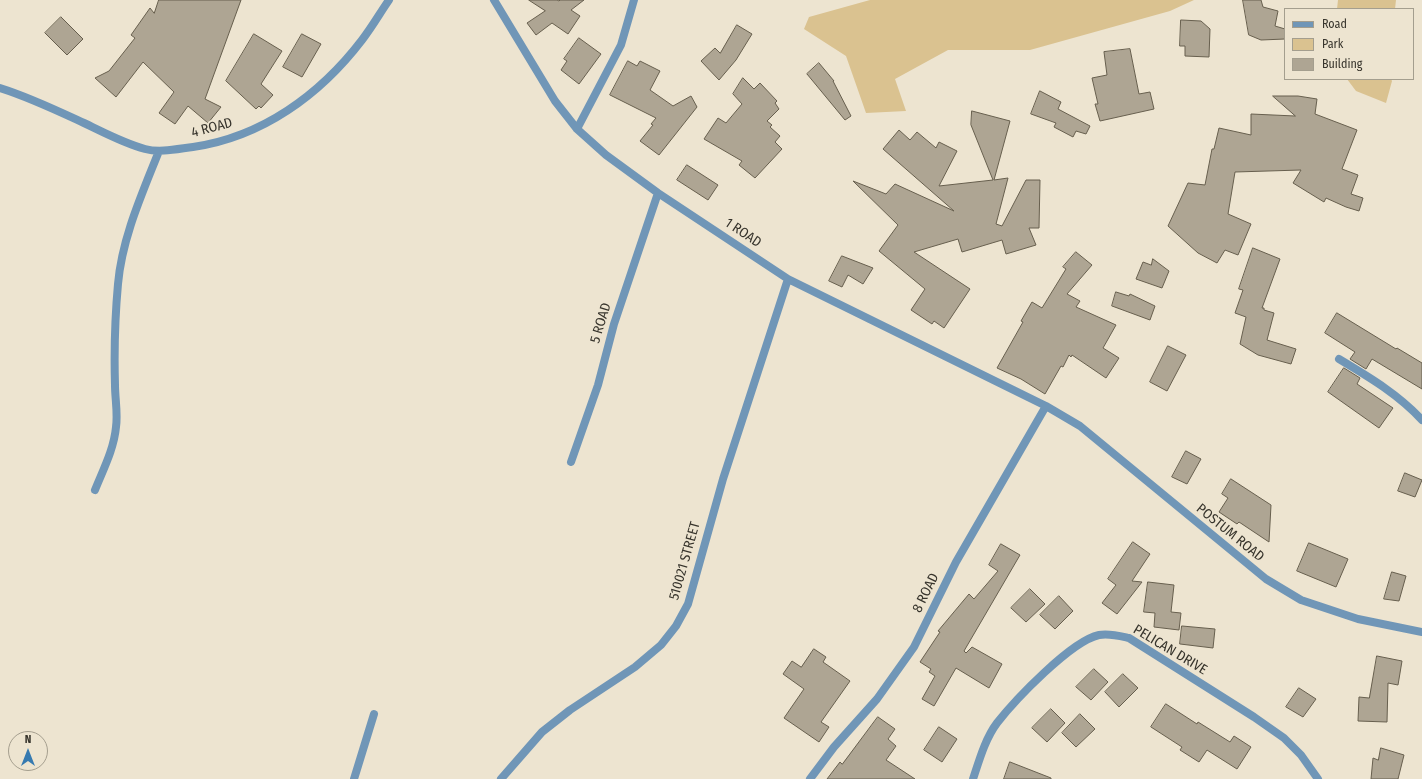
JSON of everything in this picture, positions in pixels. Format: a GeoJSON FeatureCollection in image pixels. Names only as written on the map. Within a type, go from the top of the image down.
{"type":"FeatureCollection","features":[{"type":"Feature","properties":{"kind":"street","name":"4 ROAD"},"geometry":{"type":"LineString","coordinates":[[0,88],[26,96],[118,139],[145,149],[159,151],[203,145],[229,138],[250,130],[279,116],[298,104],[315,90],[341,64],[362,40],[389,0]]}},
{"type":"Feature","properties":{"kind":"street","name":"1 ROAD"},"geometry":{"type":"LineString","coordinates":[[494,0],[555,101],[577,129],[606,155],[658,193],[788,278],[1046,406]]}},
{"type":"Feature","properties":{"kind":"street"},"geometry":{"type":"LineString","coordinates":[[577,129],[621,45],[634,0]]}},
{"type":"Feature","properties":{"kind":"street"},"geometry":{"type":"LineString","coordinates":[[95,490],[109,456],[116,428],[117,410],[115,354],[120,268],[125,244],[159,151]]}},
{"type":"Feature","properties":{"kind":"street","name":"5 ROAD"},"geometry":{"type":"LineString","coordinates":[[571,462],[598,385],[614,324],[658,193]]}},
{"type":"Feature","properties":{"kind":"street","name":"510021 STREET"},"geometry":{"type":"LineString","coordinates":[[501,779],[542,732],[570,710],[635,666],[661,645],[676,626],[688,604],[723,479],[788,278]]}},
{"type":"Feature","properties":{"kind":"street"},"geometry":{"type":"LineString","coordinates":[[1339,359],[1395,395],[1408,405],[1422,420]]}},
{"type":"Feature","properties":{"kind":"street","name":"POSTUM ROAD"},"geometry":{"type":"LineString","coordinates":[[1046,406],[1080,426],[1272,582],[1301,600],[1358,619],[1422,632]]}},
{"type":"Feature","properties":{"kind":"street","name":"8 ROAD"},"geometry":{"type":"LineString","coordinates":[[810,779],[834,747],[877,699],[914,647],[956,562],[1046,406]]}},
{"type":"Feature","properties":{"kind":"street","name":"PELICAN DRIVE"},"geometry":{"type":"LineString","coordinates":[[973,779],[982,753],[996,724],[1044,673],[1071,649],[1088,638],[1101,634],[1118,635],[1129,638],[1254,717],[1284,738],[1301,755],[1318,779]]}},
{"type":"Feature","properties":{"kind":"street"},"geometry":{"type":"LineString","coordinates":[[354,779],[374,714]]}},
{"type":"Feature","properties":{"kind":"green space"},"geometry":{"type":"Polygon","coordinates":[[[870,0],[1194,0],[1170,11],[1030,50],[948,50],[895,79],[906,111],[866,113],[846,56],[804,29],[809,17],[870,0]]]}},
{"type":"Feature","properties":{"kind":"green space"},"geometry":{"type":"Polygon","coordinates":[[[1338,0],[1396,0],[1395,8],[1337,8],[1338,0]]]}},
{"type":"Feature","properties":{"kind":"green space"},"geometry":{"type":"Polygon","coordinates":[[[1348,80],[1392,81],[1386,103],[1356,91],[1348,80]]]}},
{"type":"Feature","properties":{"kind":"building"},"geometry":{"type":"Polygon","coordinates":[[[159,0],[241,0],[205,99],[221,107],[208,123],[188,106],[175,124],[159,113],[174,92],[143,62],[116,97],[95,78],[109,71],[135,38],[131,35],[150,8],[154,13],[159,0]]]}},
{"type":"Feature","properties":{"kind":"building"},"geometry":{"type":"Polygon","coordinates":[[[529,0],[584,0],[571,10],[580,16],[568,34],[552,23],[536,35],[527,23],[545,11],[529,0]]]}},
{"type":"Feature","properties":{"kind":"building"},"geometry":{"type":"Polygon","coordinates":[[[1243,0],[1261,0],[1263,7],[1278,11],[1275,26],[1284,29],[1284,39],[1261,40],[1249,35],[1243,0]]]}},
{"type":"Feature","properties":{"kind":"building"},"geometry":{"type":"Polygon","coordinates":[[[61,17],[83,39],[67,55],[45,33],[61,17]]]}},
{"type":"Feature","properties":{"kind":"building"},"geometry":{"type":"Polygon","coordinates":[[[1181,20],[1201,21],[1210,29],[1209,57],[1185,56],[1185,46],[1180,46],[1181,20]]]}},
{"type":"Feature","properties":{"kind":"building"},"geometry":{"type":"Polygon","coordinates":[[[737,25],[752,34],[736,60],[719,80],[701,61],[715,48],[720,53],[737,25]]]}},
{"type":"Feature","properties":{"kind":"building"},"geometry":{"type":"Polygon","coordinates":[[[254,34],[282,51],[261,84],[273,95],[261,108],[259,106],[256,109],[226,81],[254,34]]]}},
{"type":"Feature","properties":{"kind":"building"},"geometry":{"type":"Polygon","coordinates":[[[302,34],[321,44],[302,77],[283,67],[302,34]]]}},
{"type":"Feature","properties":{"kind":"building"},"geometry":{"type":"Polygon","coordinates":[[[579,38],[601,54],[579,84],[561,70],[567,61],[564,59],[579,38]]]}},
{"type":"Feature","properties":{"kind":"building"},"geometry":{"type":"Polygon","coordinates":[[[1130,49],[1139,94],[1150,92],[1154,109],[1100,121],[1095,104],[1098,104],[1092,78],[1107,75],[1104,52],[1130,49]]]}},
{"type":"Feature","properties":{"kind":"building"},"geometry":{"type":"Polygon","coordinates":[[[628,61],[637,66],[640,61],[660,71],[650,90],[673,106],[691,96],[697,107],[659,155],[640,141],[653,125],[651,124],[656,118],[610,95],[628,61]]]}},
{"type":"Feature","properties":{"kind":"building"},"geometry":{"type":"Polygon","coordinates":[[[819,63],[834,81],[851,116],[845,120],[807,74],[819,63]]]}},
{"type":"Feature","properties":{"kind":"building"},"geometry":{"type":"Polygon","coordinates":[[[743,78],[754,89],[760,83],[777,101],[775,103],[779,109],[767,121],[772,125],[770,127],[780,136],[775,142],[782,149],[755,178],[739,165],[742,161],[704,139],[718,118],[726,123],[742,104],[733,94],[743,78]]]}},
{"type":"Feature","properties":{"kind":"building"},"geometry":{"type":"Polygon","coordinates":[[[1040,91],[1061,102],[1058,109],[1090,126],[1086,134],[1076,131],[1073,137],[1054,127],[1056,123],[1031,114],[1040,91]]]}},
{"type":"Feature","properties":{"kind":"building"},"geometry":{"type":"Polygon","coordinates":[[[1273,96],[1298,96],[1317,99],[1315,114],[1357,130],[1342,169],[1358,175],[1351,194],[1363,198],[1359,211],[1326,198],[1324,202],[1293,183],[1301,170],[1235,172],[1228,214],[1251,224],[1238,255],[1225,250],[1217,263],[1198,253],[1168,226],[1188,183],[1205,185],[1212,149],[1214,149],[1219,128],[1251,135],[1251,114],[1295,116],[1273,96]]]}},
{"type":"Feature","properties":{"kind":"building"},"geometry":{"type":"Polygon","coordinates":[[[972,111],[1010,121],[994,180],[1008,178],[996,224],[1002,226],[1026,180],[1040,180],[1039,228],[1029,228],[1036,245],[1006,254],[1002,240],[962,252],[958,239],[914,252],[970,289],[944,328],[934,321],[932,324],[911,310],[925,289],[879,251],[898,225],[853,181],[886,194],[895,184],[954,211],[883,149],[899,130],[910,140],[917,132],[936,148],[939,142],[957,151],[939,186],[993,180],[971,125],[972,111]]]}},
{"type":"Feature","properties":{"kind":"building"},"geometry":{"type":"Polygon","coordinates":[[[687,165],[718,185],[708,200],[677,180],[687,165]]]}},
{"type":"Feature","properties":{"kind":"building"},"geometry":{"type":"Polygon","coordinates":[[[1253,248],[1280,259],[1262,308],[1274,313],[1267,340],[1296,349],[1291,364],[1258,355],[1240,344],[1246,317],[1235,313],[1243,290],[1239,289],[1253,248]]]}},
{"type":"Feature","properties":{"kind":"building"},"geometry":{"type":"Polygon","coordinates":[[[1076,252],[1092,265],[1067,294],[1080,301],[1076,307],[1116,325],[1103,348],[1119,358],[1106,378],[1072,355],[1071,357],[1069,355],[1045,394],[1021,379],[997,368],[1023,322],[1021,321],[1032,302],[1042,308],[1066,269],[1063,267],[1076,252]]]}},
{"type":"Feature","properties":{"kind":"building"},"geometry":{"type":"Polygon","coordinates":[[[842,256],[873,268],[863,284],[848,275],[842,287],[829,281],[842,256]]]}},
{"type":"Feature","properties":{"kind":"building"},"geometry":{"type":"Polygon","coordinates":[[[1153,259],[1169,271],[1162,288],[1136,279],[1143,262],[1151,265],[1153,259]]]}},
{"type":"Feature","properties":{"kind":"building"},"geometry":{"type":"Polygon","coordinates":[[[1116,292],[1129,296],[1130,294],[1155,306],[1150,320],[1112,306],[1116,292]]]}},
{"type":"Feature","properties":{"kind":"building"},"geometry":{"type":"Polygon","coordinates":[[[1337,313],[1422,363],[1422,389],[1372,359],[1366,369],[1350,359],[1355,352],[1325,333],[1337,313]]]}},
{"type":"Feature","properties":{"kind":"building"},"geometry":{"type":"Polygon","coordinates":[[[1168,346],[1186,355],[1167,391],[1150,382],[1168,346]]]}},
{"type":"Feature","properties":{"kind":"building"},"geometry":{"type":"Polygon","coordinates":[[[1344,368],[1360,378],[1357,384],[1393,408],[1379,428],[1328,392],[1344,368]]]}},
{"type":"Feature","properties":{"kind":"building"},"geometry":{"type":"Polygon","coordinates":[[[1186,451],[1201,459],[1187,484],[1172,477],[1186,451]]]}},
{"type":"Feature","properties":{"kind":"building"},"geometry":{"type":"Polygon","coordinates":[[[1405,473],[1422,480],[1415,497],[1398,491],[1405,473]]]}},
{"type":"Feature","properties":{"kind":"building"},"geometry":{"type":"Polygon","coordinates":[[[1231,479],[1271,505],[1269,542],[1239,522],[1237,524],[1219,512],[1228,498],[1222,494],[1231,479]]]}},
{"type":"Feature","properties":{"kind":"building"},"geometry":{"type":"Polygon","coordinates":[[[1133,542],[1150,554],[1132,581],[1142,582],[1117,614],[1102,603],[1116,585],[1108,579],[1133,542]]]}},
{"type":"Feature","properties":{"kind":"building"},"geometry":{"type":"Polygon","coordinates":[[[1309,543],[1348,559],[1336,587],[1297,571],[1309,543]]]}},
{"type":"Feature","properties":{"kind":"building"},"geometry":{"type":"Polygon","coordinates":[[[1001,544],[1020,555],[964,651],[966,653],[972,647],[1002,664],[989,688],[956,668],[934,706],[922,699],[935,676],[929,672],[931,669],[920,662],[940,632],[938,631],[969,594],[974,599],[998,571],[989,565],[1001,544]]]}},
{"type":"Feature","properties":{"kind":"building"},"geometry":{"type":"Polygon","coordinates":[[[1392,572],[1406,576],[1399,601],[1384,599],[1392,572]]]}},
{"type":"Feature","properties":{"kind":"building"},"geometry":{"type":"Polygon","coordinates":[[[1148,582],[1174,585],[1171,612],[1181,613],[1179,630],[1154,627],[1155,613],[1144,612],[1148,582]]]}},
{"type":"Feature","properties":{"kind":"building"},"geometry":{"type":"Polygon","coordinates":[[[1030,589],[1045,604],[1026,622],[1011,608],[1030,589]]]}},
{"type":"Feature","properties":{"kind":"building"},"geometry":{"type":"Polygon","coordinates":[[[1059,596],[1073,611],[1055,629],[1040,615],[1059,596]]]}},
{"type":"Feature","properties":{"kind":"building"},"geometry":{"type":"Polygon","coordinates":[[[1182,626],[1215,629],[1213,648],[1180,644],[1182,626]]]}},
{"type":"Feature","properties":{"kind":"building"},"geometry":{"type":"Polygon","coordinates":[[[814,649],[826,657],[823,662],[850,681],[821,722],[829,727],[819,742],[784,718],[804,689],[783,674],[792,661],[801,667],[814,649]]]}},
{"type":"Feature","properties":{"kind":"building"},"geometry":{"type":"Polygon","coordinates":[[[1377,656],[1402,661],[1398,685],[1388,683],[1387,722],[1358,721],[1359,697],[1369,698],[1377,656]]]}},
{"type":"Feature","properties":{"kind":"building"},"geometry":{"type":"Polygon","coordinates":[[[1094,669],[1108,682],[1091,700],[1076,687],[1094,669]]]}},
{"type":"Feature","properties":{"kind":"building"},"geometry":{"type":"Polygon","coordinates":[[[1123,674],[1138,688],[1119,707],[1105,692],[1123,674]]]}},
{"type":"Feature","properties":{"kind":"building"},"geometry":{"type":"Polygon","coordinates":[[[1299,688],[1316,699],[1303,717],[1286,707],[1299,688]]]}},
{"type":"Feature","properties":{"kind":"building"},"geometry":{"type":"Polygon","coordinates":[[[1166,704],[1197,724],[1198,722],[1230,742],[1234,736],[1251,747],[1237,769],[1207,750],[1199,762],[1180,750],[1182,747],[1151,727],[1166,704]]]}},
{"type":"Feature","properties":{"kind":"building"},"geometry":{"type":"Polygon","coordinates":[[[1051,709],[1065,723],[1047,742],[1032,728],[1051,709]]]}},
{"type":"Feature","properties":{"kind":"building"},"geometry":{"type":"Polygon","coordinates":[[[1080,714],[1095,729],[1076,747],[1062,733],[1080,714]]]}},
{"type":"Feature","properties":{"kind":"building"},"geometry":{"type":"Polygon","coordinates":[[[878,717],[895,729],[888,739],[896,746],[886,760],[915,779],[827,779],[840,762],[842,764],[878,717]]]}},
{"type":"Feature","properties":{"kind":"building"},"geometry":{"type":"Polygon","coordinates":[[[939,727],[957,739],[942,762],[924,750],[939,727]]]}},
{"type":"Feature","properties":{"kind":"building"},"geometry":{"type":"Polygon","coordinates":[[[1381,748],[1404,755],[1398,779],[1371,779],[1373,758],[1378,760],[1381,748]]]}},
{"type":"Feature","properties":{"kind":"building"},"geometry":{"type":"Polygon","coordinates":[[[1010,762],[1051,778],[1051,779],[1004,779],[1010,762]]]}}]}
